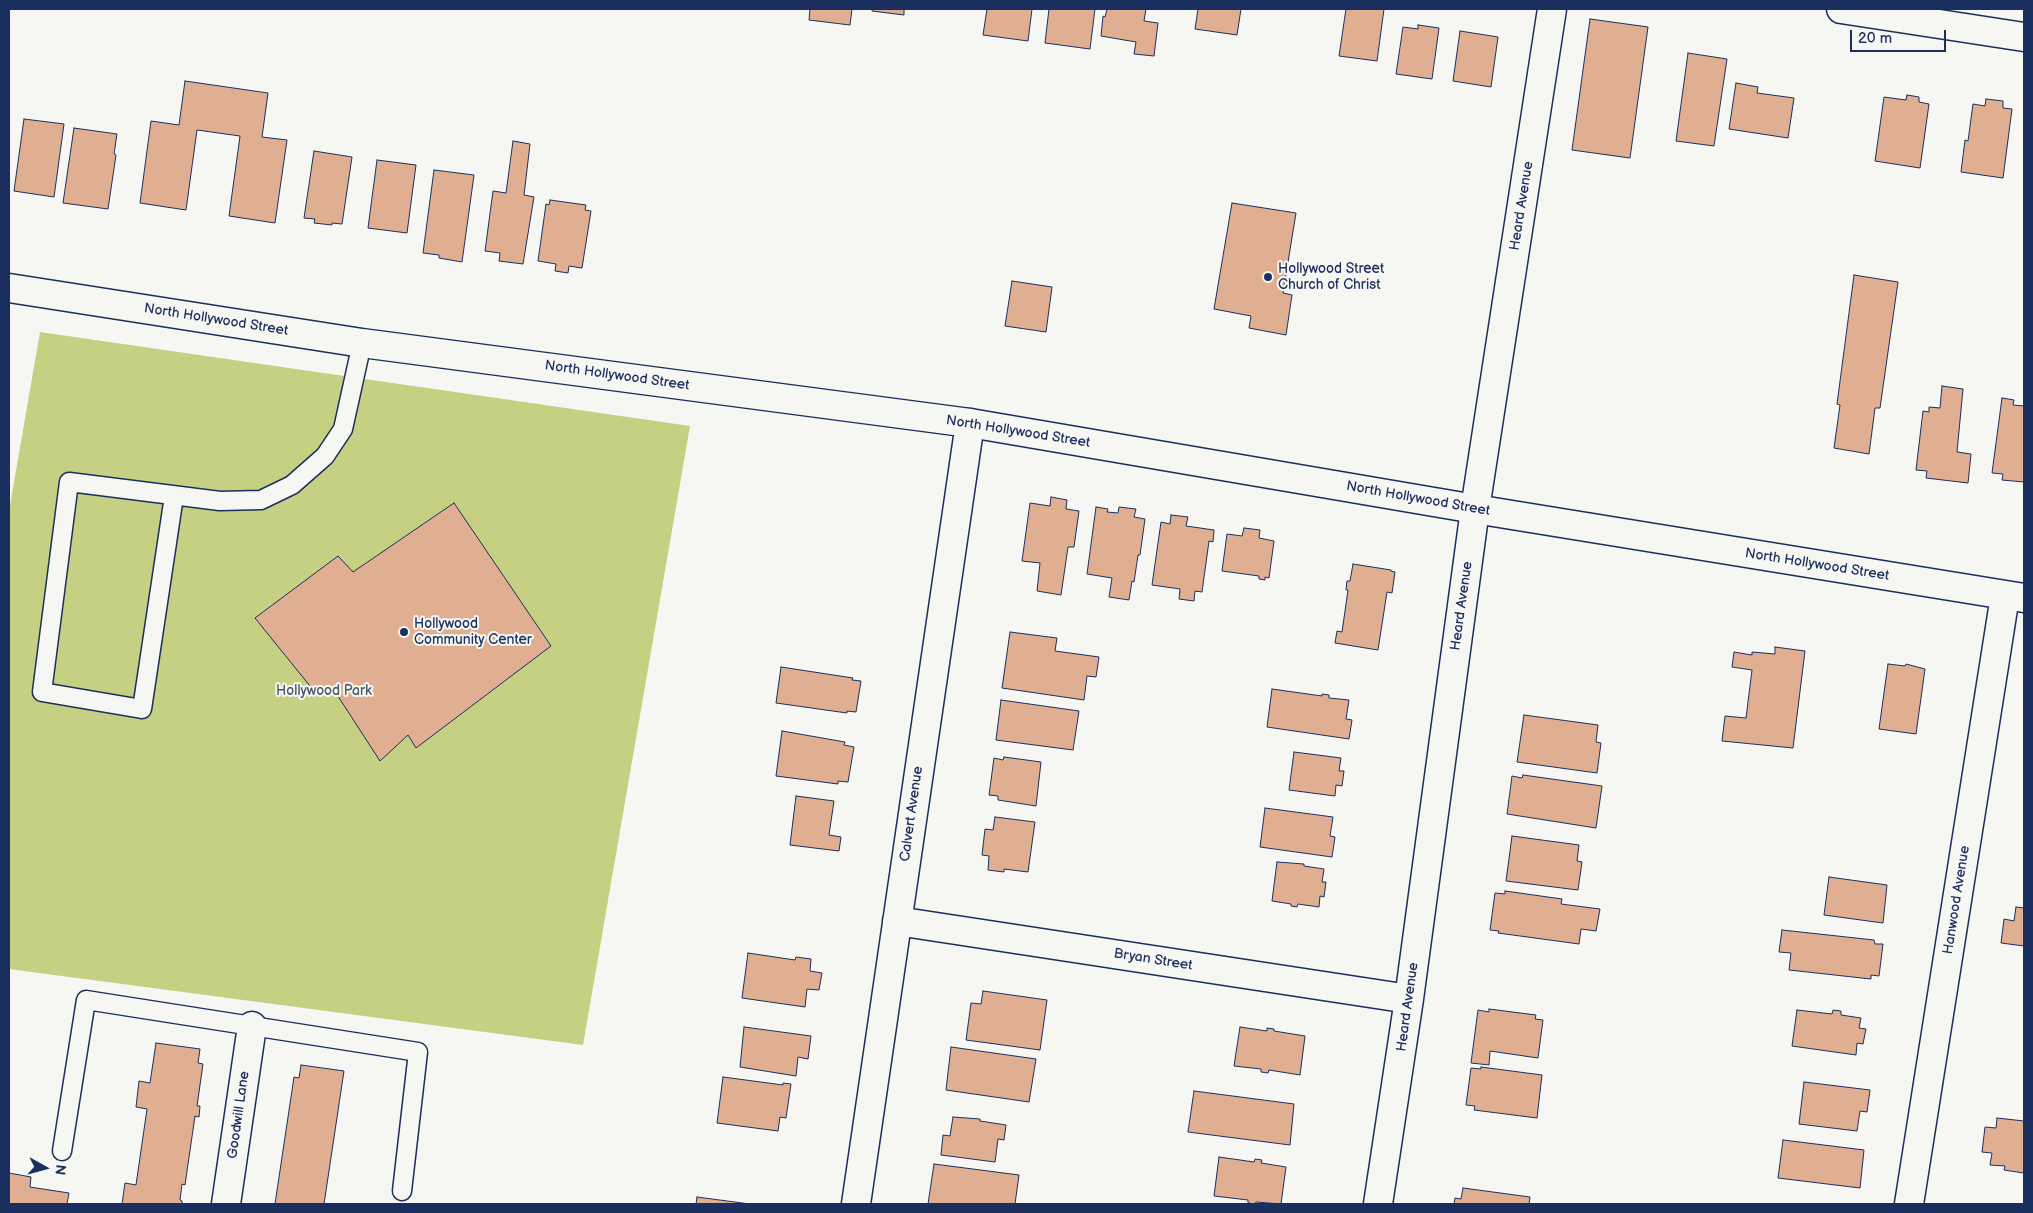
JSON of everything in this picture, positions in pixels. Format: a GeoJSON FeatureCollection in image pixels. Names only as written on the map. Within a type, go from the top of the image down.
{"type":"FeatureCollection","features":[{"type":"Feature","properties":{"kind":"street","name":"Heard Avenue"},"geometry":{"type":"LineString","coordinates":[[1378,1204],[1409,999],[1475,509],[1552,9]]}},
{"type":"Feature","properties":{"kind":"street"},"geometry":{"type":"LineString","coordinates":[[1841,9],[2024,37]]}},
{"type":"Feature","properties":{"kind":"street","name":"North Hollywood Street"},"geometry":{"type":"LineString","coordinates":[[9,288],[362,343],[970,423],[1475,509],[2014,597]]}},
{"type":"Feature","properties":{"kind":"street","name":"Calvert Avenue"},"geometry":{"type":"LineString","coordinates":[[856,1204],[970,423]]}},
{"type":"Feature","properties":{"kind":"street","name":"Hanwood Avenue"},"geometry":{"type":"LineString","coordinates":[[1909,1204],[2014,597]]}},
{"type":"Feature","properties":{"kind":"street","name":"Bryan Street"},"geometry":{"type":"LineString","coordinates":[[897,921],[1409,999]]}},
{"type":"Feature","properties":{"kind":"street","name":"Goodwill Lane"},"geometry":{"type":"LineString","coordinates":[[226,1204],[252,1026]]}},
{"type":"Feature","properties":{"kind":"lane"},"geometry":{"type":"LineString","coordinates":[[174,496],[142,709],[42,692],[69,482],[220,501],[261,500],[292,485],[325,456],[343,429],[362,343]]}},
{"type":"Feature","properties":{"kind":"lane"},"geometry":{"type":"LineString","coordinates":[[62,1151],[86,1000],[418,1052],[402,1191]]}},
{"type":"Feature","properties":{"kind":"green space","name":"Hollywood Park"},"geometry":{"type":"Polygon","coordinates":[[[40,332],[690,426],[583,1045],[9,969],[9,511],[40,332]]]}},
{"type":"Feature","properties":{"kind":"building"},"geometry":{"type":"Polygon","coordinates":[[[810,9],[852,9],[850,25],[809,20],[810,9]]]}},
{"type":"Feature","properties":{"kind":"building"},"geometry":{"type":"Polygon","coordinates":[[[872,9],[904,9],[904,15],[872,11],[872,9]]]}},
{"type":"Feature","properties":{"kind":"building"},"geometry":{"type":"Polygon","coordinates":[[[987,9],[1032,9],[1028,41],[983,35],[987,9]]]}},
{"type":"Feature","properties":{"kind":"building"},"geometry":{"type":"Polygon","coordinates":[[[1049,9],[1095,9],[1090,49],[1045,43],[1049,9]]]}},
{"type":"Feature","properties":{"kind":"building"},"geometry":{"type":"Polygon","coordinates":[[[1107,9],[1146,9],[1144,21],[1158,23],[1154,56],[1134,54],[1136,42],[1101,36],[1103,16],[1105,17],[1107,9]]]}},
{"type":"Feature","properties":{"kind":"building"},"geometry":{"type":"Polygon","coordinates":[[[1198,9],[1241,9],[1237,35],[1195,29],[1198,9]]]}},
{"type":"Feature","properties":{"kind":"building"},"geometry":{"type":"Polygon","coordinates":[[[1346,9],[1384,9],[1377,61],[1339,56],[1346,9]]]}},
{"type":"Feature","properties":{"kind":"building"},"geometry":{"type":"Polygon","coordinates":[[[1590,19],[1648,27],[1630,158],[1572,150],[1590,19]]]}},
{"type":"Feature","properties":{"kind":"building"},"geometry":{"type":"Polygon","coordinates":[[[1418,25],[1439,28],[1432,79],[1396,74],[1403,27],[1418,29],[1418,25]]]}},
{"type":"Feature","properties":{"kind":"building"},"geometry":{"type":"Polygon","coordinates":[[[1460,31],[1498,37],[1491,87],[1453,81],[1460,31]]]}},
{"type":"Feature","properties":{"kind":"building"},"geometry":{"type":"Polygon","coordinates":[[[1688,53],[1727,59],[1714,146],[1676,141],[1688,53]]]}},
{"type":"Feature","properties":{"kind":"building"},"geometry":{"type":"Polygon","coordinates":[[[185,81],[268,93],[262,137],[287,140],[275,223],[229,216],[240,136],[197,130],[186,210],[140,203],[151,121],[179,125],[185,81]]]}},
{"type":"Feature","properties":{"kind":"building"},"geometry":{"type":"Polygon","coordinates":[[[1736,83],[1758,87],[1757,93],[1794,98],[1788,138],[1729,129],[1736,83]]]}},
{"type":"Feature","properties":{"kind":"building"},"geometry":{"type":"Polygon","coordinates":[[[1907,95],[1919,97],[1919,102],[1929,104],[1920,168],[1875,161],[1884,97],[1906,100],[1907,95]]]}},
{"type":"Feature","properties":{"kind":"building"},"geometry":{"type":"Polygon","coordinates":[[[1986,99],[2003,101],[2003,108],[2012,109],[2003,178],[1961,172],[1965,140],[1968,141],[1973,104],[1985,106],[1986,99]]]}},
{"type":"Feature","properties":{"kind":"building"},"geometry":{"type":"Polygon","coordinates":[[[24,119],[64,124],[54,197],[14,191],[24,119]]]}},
{"type":"Feature","properties":{"kind":"building"},"geometry":{"type":"Polygon","coordinates":[[[74,128],[117,134],[114,154],[116,155],[108,209],[63,203],[74,128]]]}},
{"type":"Feature","properties":{"kind":"building"},"geometry":{"type":"Polygon","coordinates":[[[513,141],[530,144],[524,195],[534,197],[523,264],[499,261],[500,253],[485,251],[493,191],[506,193],[513,141]]]}},
{"type":"Feature","properties":{"kind":"building"},"geometry":{"type":"Polygon","coordinates":[[[314,151],[352,157],[342,224],[314,223],[315,219],[304,218],[314,151]]]}},
{"type":"Feature","properties":{"kind":"building"},"geometry":{"type":"Polygon","coordinates":[[[377,160],[416,165],[407,233],[368,228],[377,160]]]}},
{"type":"Feature","properties":{"kind":"building"},"geometry":{"type":"Polygon","coordinates":[[[434,170],[474,175],[462,262],[439,258],[439,255],[423,253],[434,170]]]}},
{"type":"Feature","properties":{"kind":"building"},"geometry":{"type":"Polygon","coordinates":[[[550,200],[586,205],[585,210],[591,211],[582,268],[569,266],[568,273],[555,271],[556,264],[538,261],[546,204],[549,205],[550,200]]]}},
{"type":"Feature","properties":{"kind":"building"},"geometry":{"type":"Polygon","coordinates":[[[1232,203],[1296,213],[1283,293],[1292,295],[1286,335],[1249,328],[1251,316],[1214,309],[1232,203]]]}},
{"type":"Feature","properties":{"kind":"building"},"geometry":{"type":"Polygon","coordinates":[[[1854,275],[1898,282],[1880,408],[1875,408],[1869,454],[1834,448],[1840,405],[1837,404],[1854,275]]]}},
{"type":"Feature","properties":{"kind":"building"},"geometry":{"type":"Polygon","coordinates":[[[1012,281],[1052,287],[1046,332],[1005,326],[1012,281]]]}},
{"type":"Feature","properties":{"kind":"building"},"geometry":{"type":"Polygon","coordinates":[[[1942,386],[1963,389],[1957,452],[1971,454],[1968,483],[1926,478],[1927,471],[1916,470],[1923,411],[1929,412],[1929,407],[1940,408],[1942,386]]]}},
{"type":"Feature","properties":{"kind":"building"},"geometry":{"type":"Polygon","coordinates":[[[2002,398],[2014,400],[2013,405],[2024,406],[2024,482],[2002,480],[2003,474],[1992,473],[2002,398]]]}},
{"type":"Feature","properties":{"kind":"building"},"geometry":{"type":"Polygon","coordinates":[[[1051,497],[1067,500],[1066,509],[1079,511],[1074,547],[1068,547],[1061,595],[1037,591],[1040,563],[1022,561],[1030,503],[1050,506],[1051,497]]]}},
{"type":"Feature","properties":{"kind":"building","name":"Hollywood Community Center"},"geometry":{"type":"Polygon","coordinates":[[[454,503],[551,646],[416,748],[408,735],[380,761],[334,690],[318,696],[255,618],[338,556],[353,572],[454,503]]]}},
{"type":"Feature","properties":{"kind":"building"},"geometry":{"type":"Polygon","coordinates":[[[1096,507],[1108,509],[1107,512],[1118,513],[1119,507],[1136,509],[1134,517],[1145,519],[1140,555],[1138,555],[1129,600],[1109,597],[1112,578],[1087,574],[1096,507]]]}},
{"type":"Feature","properties":{"kind":"building"},"geometry":{"type":"Polygon","coordinates":[[[1171,515],[1188,517],[1186,526],[1214,530],[1213,542],[1209,541],[1202,592],[1195,591],[1194,601],[1179,599],[1180,589],[1152,585],[1161,522],[1170,524],[1171,515]]]}},
{"type":"Feature","properties":{"kind":"building"},"geometry":{"type":"Polygon","coordinates":[[[1244,528],[1260,530],[1259,538],[1274,541],[1269,578],[1265,577],[1265,580],[1259,579],[1259,576],[1222,571],[1227,534],[1242,536],[1244,528]]]}},
{"type":"Feature","properties":{"kind":"building"},"geometry":{"type":"Polygon","coordinates":[[[1353,564],[1395,572],[1392,593],[1387,592],[1378,650],[1335,643],[1337,631],[1342,632],[1348,590],[1346,590],[1347,581],[1350,581],[1353,564]]]}},
{"type":"Feature","properties":{"kind":"building"},"geometry":{"type":"Polygon","coordinates":[[[1010,632],[1057,638],[1055,651],[1099,657],[1096,677],[1087,676],[1084,700],[1002,688],[1010,632]]]}},
{"type":"Feature","properties":{"kind":"building"},"geometry":{"type":"Polygon","coordinates":[[[1775,647],[1805,651],[1793,748],[1722,741],[1725,716],[1746,718],[1752,670],[1732,667],[1734,652],[1752,655],[1752,652],[1775,654],[1775,647]]]}},
{"type":"Feature","properties":{"kind":"building"},"geometry":{"type":"Polygon","coordinates":[[[1888,664],[1905,666],[1906,664],[1925,669],[1916,734],[1879,729],[1888,664]]]}},
{"type":"Feature","properties":{"kind":"building"},"geometry":{"type":"Polygon","coordinates":[[[781,667],[853,678],[852,680],[861,681],[856,712],[847,711],[847,713],[776,703],[781,667]]]}},
{"type":"Feature","properties":{"kind":"building"},"geometry":{"type":"Polygon","coordinates":[[[1272,689],[1322,696],[1322,694],[1329,695],[1329,698],[1349,700],[1346,719],[1352,720],[1349,739],[1267,727],[1272,689]]]}},
{"type":"Feature","properties":{"kind":"building"},"geometry":{"type":"Polygon","coordinates":[[[1001,700],[1079,711],[1073,750],[996,740],[1001,700]]]}},
{"type":"Feature","properties":{"kind":"building"},"geometry":{"type":"Polygon","coordinates":[[[1524,715],[1598,725],[1596,742],[1601,743],[1597,773],[1517,762],[1524,715]]]}},
{"type":"Feature","properties":{"kind":"building"},"geometry":{"type":"Polygon","coordinates":[[[782,731],[845,742],[844,745],[854,747],[848,782],[838,781],[838,784],[776,776],[782,731]]]}},
{"type":"Feature","properties":{"kind":"building"},"geometry":{"type":"Polygon","coordinates":[[[1294,752],[1341,758],[1339,771],[1344,771],[1342,786],[1336,785],[1335,796],[1289,790],[1294,752]]]}},
{"type":"Feature","properties":{"kind":"building"},"geometry":{"type":"Polygon","coordinates":[[[1004,757],[1041,762],[1036,806],[998,800],[998,796],[989,795],[994,758],[1003,760],[1004,757]]]}},
{"type":"Feature","properties":{"kind":"building"},"geometry":{"type":"Polygon","coordinates":[[[1523,775],[1602,786],[1596,828],[1507,814],[1512,776],[1522,778],[1523,775]]]}},
{"type":"Feature","properties":{"kind":"building"},"geometry":{"type":"Polygon","coordinates":[[[796,796],[834,801],[829,835],[841,837],[839,851],[790,845],[796,796]]]}},
{"type":"Feature","properties":{"kind":"building"},"geometry":{"type":"Polygon","coordinates":[[[1265,808],[1333,817],[1330,836],[1335,837],[1332,857],[1260,847],[1265,808]]]}},
{"type":"Feature","properties":{"kind":"building"},"geometry":{"type":"Polygon","coordinates":[[[995,817],[1035,822],[1028,872],[1004,869],[1004,872],[988,870],[989,856],[982,855],[985,829],[993,830],[995,817]]]}},
{"type":"Feature","properties":{"kind":"building"},"geometry":{"type":"Polygon","coordinates":[[[1512,836],[1579,845],[1577,861],[1582,862],[1578,890],[1506,881],[1512,836]]]}},
{"type":"Feature","properties":{"kind":"building"},"geometry":{"type":"Polygon","coordinates":[[[1277,862],[1304,864],[1304,866],[1324,869],[1322,882],[1326,882],[1324,897],[1320,896],[1319,907],[1298,904],[1297,907],[1291,906],[1291,904],[1272,901],[1277,862]]]}},
{"type":"Feature","properties":{"kind":"building"},"geometry":{"type":"Polygon","coordinates":[[[1829,877],[1887,885],[1883,923],[1824,915],[1829,877]]]}},
{"type":"Feature","properties":{"kind":"building"},"geometry":{"type":"Polygon","coordinates":[[[1505,891],[1562,899],[1561,904],[1600,909],[1596,931],[1581,929],[1579,944],[1498,933],[1499,931],[1490,930],[1495,893],[1505,894],[1505,891]]]}},
{"type":"Feature","properties":{"kind":"building"},"geometry":{"type":"Polygon","coordinates":[[[2016,907],[2024,908],[2024,946],[2001,943],[2004,919],[2014,921],[2016,907]]]}},
{"type":"Feature","properties":{"kind":"building"},"geometry":{"type":"Polygon","coordinates":[[[1782,930],[1874,940],[1875,944],[1883,944],[1879,976],[1871,975],[1871,979],[1789,970],[1791,953],[1779,952],[1782,930]]]}},
{"type":"Feature","properties":{"kind":"building"},"geometry":{"type":"Polygon","coordinates":[[[748,953],[795,960],[796,957],[811,959],[810,971],[822,973],[819,990],[807,989],[805,1007],[742,998],[748,953]]]}},
{"type":"Feature","properties":{"kind":"building"},"geometry":{"type":"Polygon","coordinates":[[[983,991],[1047,1000],[1040,1050],[966,1040],[971,1003],[981,1004],[983,991]]]}},
{"type":"Feature","properties":{"kind":"building"},"geometry":{"type":"Polygon","coordinates":[[[1489,1009],[1536,1015],[1535,1019],[1543,1020],[1538,1058],[1490,1051],[1489,1065],[1471,1063],[1478,1010],[1489,1012],[1489,1009]]]}},
{"type":"Feature","properties":{"kind":"building"},"geometry":{"type":"Polygon","coordinates":[[[1797,1010],[1832,1014],[1833,1010],[1841,1011],[1841,1015],[1861,1018],[1859,1028],[1866,1029],[1863,1044],[1857,1043],[1856,1055],[1792,1046],[1797,1010]]]}},
{"type":"Feature","properties":{"kind":"building"},"geometry":{"type":"Polygon","coordinates":[[[744,1027],[811,1036],[808,1059],[798,1057],[796,1076],[740,1067],[744,1027]]]}},
{"type":"Feature","properties":{"kind":"building"},"geometry":{"type":"Polygon","coordinates":[[[1240,1027],[1267,1031],[1267,1028],[1305,1036],[1300,1075],[1269,1070],[1268,1073],[1261,1072],[1261,1069],[1234,1066],[1240,1027]]]}},
{"type":"Feature","properties":{"kind":"building"},"geometry":{"type":"Polygon","coordinates":[[[156,1043],[200,1049],[198,1063],[203,1064],[197,1106],[200,1106],[199,1117],[195,1116],[185,1185],[182,1184],[180,1200],[182,1204],[122,1204],[125,1183],[136,1185],[147,1109],[136,1107],[139,1081],[150,1083],[156,1043]]]}},
{"type":"Feature","properties":{"kind":"building"},"geometry":{"type":"Polygon","coordinates":[[[951,1047],[1036,1059],[1029,1102],[946,1090],[951,1047]]]}},
{"type":"Feature","properties":{"kind":"building"},"geometry":{"type":"Polygon","coordinates":[[[301,1065],[344,1071],[324,1204],[275,1204],[294,1077],[299,1078],[301,1065]]]}},
{"type":"Feature","properties":{"kind":"building"},"geometry":{"type":"Polygon","coordinates":[[[1481,1067],[1542,1075],[1537,1118],[1474,1110],[1475,1106],[1466,1105],[1471,1068],[1481,1069],[1481,1067]]]}},
{"type":"Feature","properties":{"kind":"building"},"geometry":{"type":"Polygon","coordinates":[[[723,1077],[783,1085],[783,1083],[791,1084],[786,1118],[780,1117],[778,1131],[717,1123],[723,1077]]]}},
{"type":"Feature","properties":{"kind":"building"},"geometry":{"type":"Polygon","coordinates":[[[1804,1082],[1870,1090],[1867,1112],[1860,1111],[1857,1131],[1799,1124],[1804,1082]]]}},
{"type":"Feature","properties":{"kind":"building"},"geometry":{"type":"Polygon","coordinates":[[[1194,1091],[1294,1104],[1290,1145],[1188,1132],[1194,1091]]]}},
{"type":"Feature","properties":{"kind":"building"},"geometry":{"type":"Polygon","coordinates":[[[953,1117],[980,1119],[980,1121],[1006,1125],[1004,1140],[998,1139],[995,1162],[941,1155],[943,1135],[950,1136],[953,1117]]]}},
{"type":"Feature","properties":{"kind":"building"},"geometry":{"type":"Polygon","coordinates":[[[1997,1118],[2024,1121],[2024,1173],[2004,1170],[2005,1166],[1990,1165],[1992,1153],[1982,1152],[1985,1127],[1996,1128],[1997,1118]]]}},
{"type":"Feature","properties":{"kind":"building"},"geometry":{"type":"Polygon","coordinates":[[[1783,1140],[1864,1150],[1860,1188],[1778,1178],[1783,1140]]]}},
{"type":"Feature","properties":{"kind":"building"},"geometry":{"type":"Polygon","coordinates":[[[1219,1157],[1254,1162],[1255,1159],[1262,1160],[1261,1163],[1286,1167],[1281,1204],[1256,1202],[1255,1204],[1248,1203],[1248,1200],[1214,1196],[1219,1157]]]}},
{"type":"Feature","properties":{"kind":"building"},"geometry":{"type":"Polygon","coordinates":[[[934,1164],[1019,1175],[1015,1204],[928,1204],[934,1164]]]}},
{"type":"Feature","properties":{"kind":"building"},"geometry":{"type":"Polygon","coordinates":[[[9,1173],[31,1177],[30,1187],[69,1193],[67,1204],[9,1204],[9,1173]]]}},
{"type":"Feature","properties":{"kind":"building"},"geometry":{"type":"Polygon","coordinates":[[[1463,1188],[1530,1197],[1529,1204],[1454,1204],[1455,1198],[1461,1199],[1463,1188]]]}},
{"type":"Feature","properties":{"kind":"building"},"geometry":{"type":"Polygon","coordinates":[[[697,1197],[750,1204],[696,1204],[697,1197]]]}},
{"type":"Feature","properties":{"kind":"place","name":"Hollywood Street Church of Christ"},"geometry":{"type":"Point","coordinates":[1268,277]}},
{"type":"Feature","properties":{"kind":"place","name":"Hollywood Community Center"},"geometry":{"type":"Point","coordinates":[404,632]}}]}
